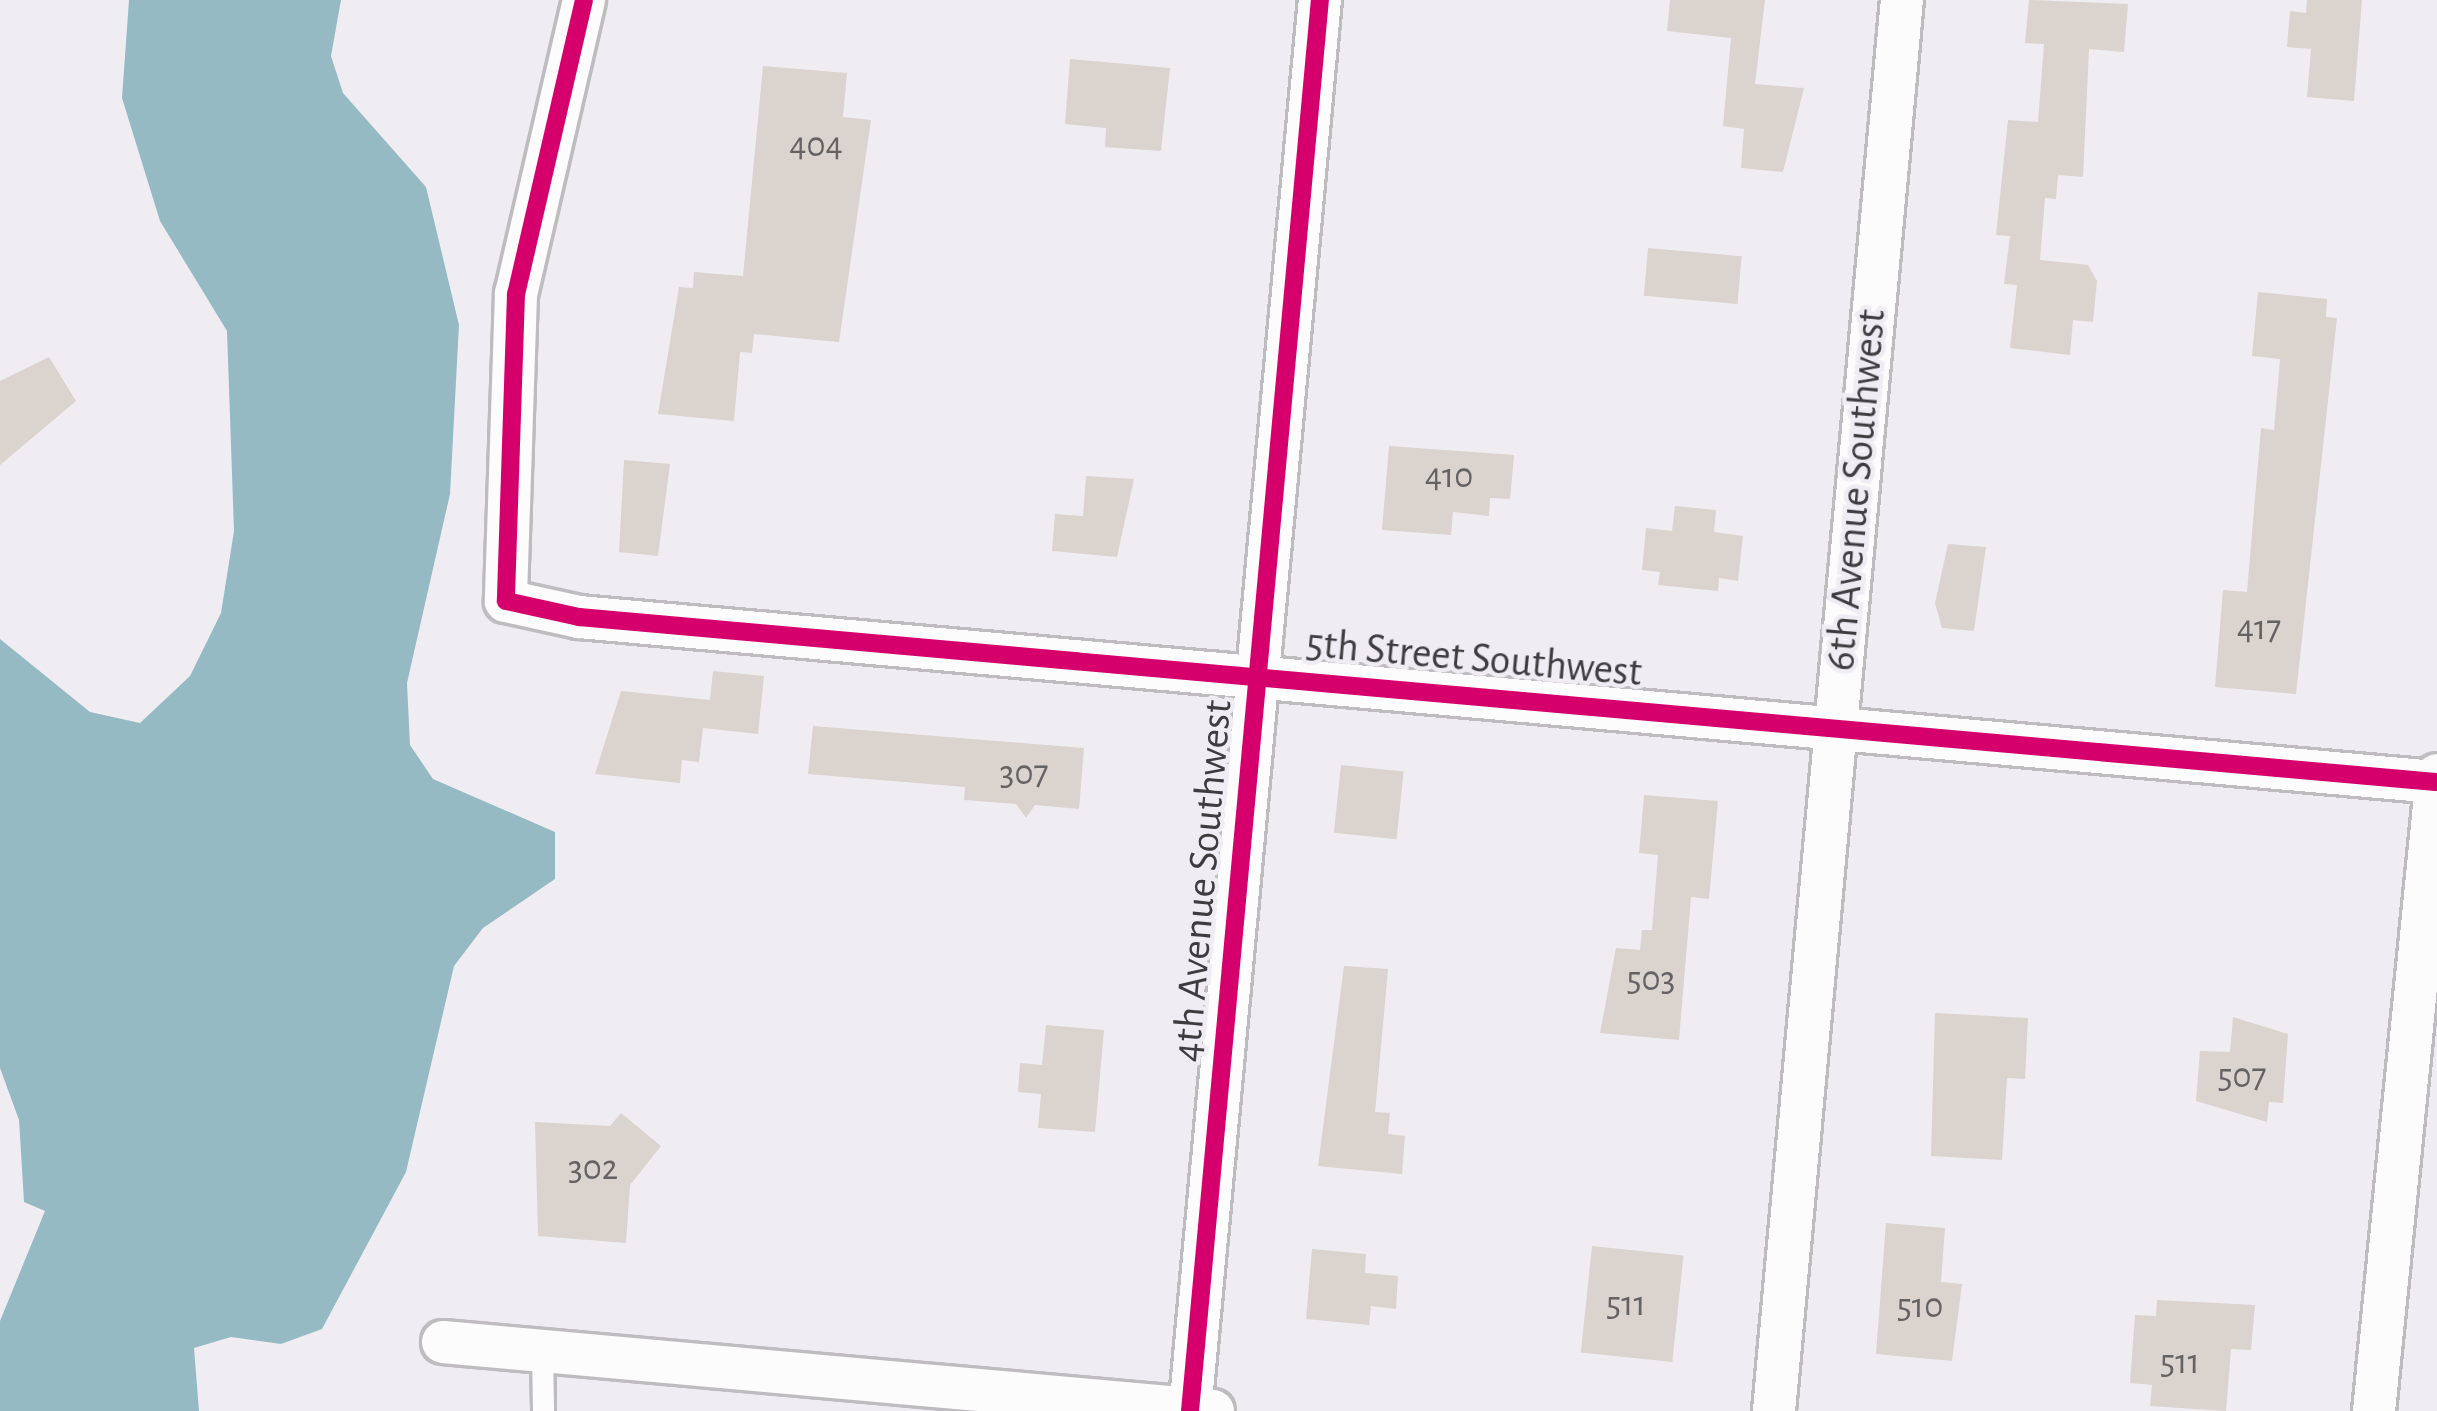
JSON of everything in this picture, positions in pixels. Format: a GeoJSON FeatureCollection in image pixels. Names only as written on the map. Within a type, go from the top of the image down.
{"type":"FeatureCollection","features":[{"type":"Feature","properties":{"kind":"street","name":"5th Street Southwest"},"geometry":{"type":"LineString","coordinates":[[584,0],[516,294],[506,601],[579,617],[2437,778]]}},
{"type":"Feature","properties":{"kind":"street","name":"4th Avenue Southwest"},"geometry":{"type":"LineString","coordinates":[[1198,1410],[1257,675],[1320,0]]}},
{"type":"Feature","properties":{"kind":"street","name":"6th Avenue Southwest"},"geometry":{"type":"LineString","coordinates":[[1774,1411],[1902,0]]}},
{"type":"Feature","properties":{"kind":"street"},"geometry":{"type":"LineString","coordinates":[[2374,1411],[2437,778]]}},
{"type":"Feature","properties":{"kind":"street"},"geometry":{"type":"LineString","coordinates":[[443,1342],[1198,1410]]}},
{"type":"Feature","properties":{"kind":"lane"},"geometry":{"type":"LineString","coordinates":[[542,1351],[543,1411]]}},
{"type":"Feature","properties":{"kind":"water"},"geometry":{"type":"Polygon","coordinates":[[[129,0],[341,0],[331,56],[343,93],[426,187],[459,325],[450,494],[407,683],[410,745],[433,779],[555,832],[555,879],[483,928],[454,966],[406,1172],[322,1329],[281,1344],[231,1337],[194,1348],[199,1411],[0,1411],[0,1321],[45,1211],[24,1202],[19,1120],[0,1068],[0,639],[90,712],[140,723],[190,676],[221,613],[234,531],[227,331],[160,221],[122,98],[129,0]]]}},
{"type":"Feature","properties":{"kind":"building"},"geometry":{"type":"Polygon","coordinates":[[[1670,0],[1765,0],[1755,84],[1804,88],[1783,172],[1741,168],[1744,129],[1723,126],[1731,38],[1667,31],[1670,0]]]}},
{"type":"Feature","properties":{"kind":"building"},"geometry":{"type":"Polygon","coordinates":[[[2029,0],[2128,4],[2124,52],[2089,49],[2083,177],[2058,175],[2056,199],[2045,198],[2040,260],[2088,265],[2097,281],[2093,322],[2073,320],[2070,355],[2010,348],[2017,285],[2004,284],[2010,236],[1996,235],[2008,120],[2038,122],[2044,44],[2025,43],[2029,0]]]}},
{"type":"Feature","properties":{"kind":"building"},"geometry":{"type":"Polygon","coordinates":[[[2307,0],[2362,0],[2354,101],[2307,97],[2311,49],[2287,47],[2290,11],[2306,13],[2307,0]]]}},
{"type":"Feature","properties":{"kind":"building"},"geometry":{"type":"Polygon","coordinates":[[[1070,59],[1170,68],[1161,151],[1105,147],[1106,128],[1065,124],[1070,59]]]}},
{"type":"Feature","properties":{"kind":"building"},"geometry":{"type":"Polygon","coordinates":[[[763,66],[847,73],[843,117],[871,120],[839,342],[754,334],[752,353],[740,352],[734,421],[658,414],[679,287],[693,288],[694,272],[743,276],[763,66]]]}},
{"type":"Feature","properties":{"kind":"building"},"geometry":{"type":"Polygon","coordinates":[[[1648,248],[1742,256],[1737,304],[1644,296],[1648,248]]]}},
{"type":"Feature","properties":{"kind":"building"},"geometry":{"type":"Polygon","coordinates":[[[2258,292],[2327,299],[2326,317],[2337,318],[2296,694],[2215,687],[2223,590],[2247,592],[2261,428],[2274,430],[2280,359],[2252,356],[2258,292]]]}},
{"type":"Feature","properties":{"kind":"building"},"geometry":{"type":"Polygon","coordinates":[[[49,357],[76,401],[0,465],[0,381],[49,357]]]}},
{"type":"Feature","properties":{"kind":"building"},"geometry":{"type":"Polygon","coordinates":[[[1389,446],[1514,455],[1510,499],[1490,498],[1489,516],[1453,512],[1451,535],[1382,530],[1389,446]]]}},
{"type":"Feature","properties":{"kind":"building"},"geometry":{"type":"Polygon","coordinates":[[[624,460],[670,464],[658,556],[619,552],[624,460]]]}},
{"type":"Feature","properties":{"kind":"building"},"geometry":{"type":"Polygon","coordinates":[[[1086,476],[1134,479],[1117,557],[1052,551],[1055,514],[1083,516],[1086,476]]]}},
{"type":"Feature","properties":{"kind":"building"},"geometry":{"type":"Polygon","coordinates":[[[1675,506],[1716,510],[1714,532],[1743,536],[1738,581],[1719,578],[1718,591],[1658,585],[1660,572],[1642,570],[1646,528],[1672,531],[1675,506]]]}},
{"type":"Feature","properties":{"kind":"building"},"geometry":{"type":"Polygon","coordinates":[[[1948,544],[1986,547],[1974,631],[1942,628],[1935,603],[1948,544]]]}},
{"type":"Feature","properties":{"kind":"building"},"geometry":{"type":"Polygon","coordinates":[[[713,671],[764,676],[758,734],[703,728],[699,762],[682,760],[680,783],[595,774],[621,691],[710,700],[713,671]]]}},
{"type":"Feature","properties":{"kind":"building"},"geometry":{"type":"Polygon","coordinates":[[[813,726],[1084,748],[1079,809],[1035,805],[1026,818],[1016,804],[964,800],[965,787],[808,774],[813,726]]]}},
{"type":"Feature","properties":{"kind":"building"},"geometry":{"type":"Polygon","coordinates":[[[1341,765],[1404,772],[1397,839],[1334,833],[1341,765]]]}},
{"type":"Feature","properties":{"kind":"building"},"geometry":{"type":"Polygon","coordinates":[[[1644,795],[1718,801],[1709,899],[1691,897],[1679,1040],[1600,1033],[1616,948],[1640,950],[1642,930],[1652,930],[1658,855],[1639,853],[1644,795]]]}},
{"type":"Feature","properties":{"kind":"building"},"geometry":{"type":"Polygon","coordinates":[[[1344,966],[1388,969],[1375,1112],[1390,1113],[1388,1134],[1405,1136],[1402,1174],[1318,1166],[1344,966]]]}},
{"type":"Feature","properties":{"kind":"building"},"geometry":{"type":"Polygon","coordinates":[[[1935,1013],[2028,1018],[2025,1079],[2007,1078],[2002,1160],[1931,1156],[1935,1013]]]}},
{"type":"Feature","properties":{"kind":"building"},"geometry":{"type":"Polygon","coordinates":[[[2233,1017],[2288,1034],[2283,1103],[2269,1102],[2267,1122],[2196,1101],[2200,1051],[2230,1052],[2233,1017]]]}},
{"type":"Feature","properties":{"kind":"building"},"geometry":{"type":"Polygon","coordinates":[[[1046,1025],[1104,1030],[1095,1132],[1038,1128],[1041,1094],[1018,1092],[1020,1063],[1042,1065],[1046,1025]]]}},
{"type":"Feature","properties":{"kind":"building"},"geometry":{"type":"Polygon","coordinates":[[[621,1113],[661,1146],[630,1185],[626,1243],[538,1236],[535,1122],[610,1126],[621,1113]]]}},
{"type":"Feature","properties":{"kind":"building"},"geometry":{"type":"Polygon","coordinates":[[[1886,1223],[1945,1228],[1941,1282],[1962,1284],[1952,1361],[1876,1354],[1886,1223]]]}},
{"type":"Feature","properties":{"kind":"building"},"geometry":{"type":"Polygon","coordinates":[[[1592,1246],[1683,1256],[1672,1362],[1581,1352],[1592,1246]]]}},
{"type":"Feature","properties":{"kind":"building"},"geometry":{"type":"Polygon","coordinates":[[[1312,1249],[1366,1254],[1365,1273],[1398,1276],[1396,1309],[1371,1306],[1369,1325],[1306,1319],[1312,1249]]]}},
{"type":"Feature","properties":{"kind":"building"},"geometry":{"type":"Polygon","coordinates":[[[2157,1300],[2255,1305],[2251,1350],[2231,1349],[2226,1411],[2150,1406],[2152,1385],[2130,1383],[2135,1315],[2156,1316],[2157,1300]]]}},
{"type":"Feature","properties":{"kind":"cycle path"},"geometry":{"type":"LineString","coordinates":[[584,0],[516,294],[506,601],[579,617],[2436,782]]}},
{"type":"Feature","properties":{"kind":"cycle path"},"geometry":{"type":"LineString","coordinates":[[1190,1411],[1320,0]]}}]}
